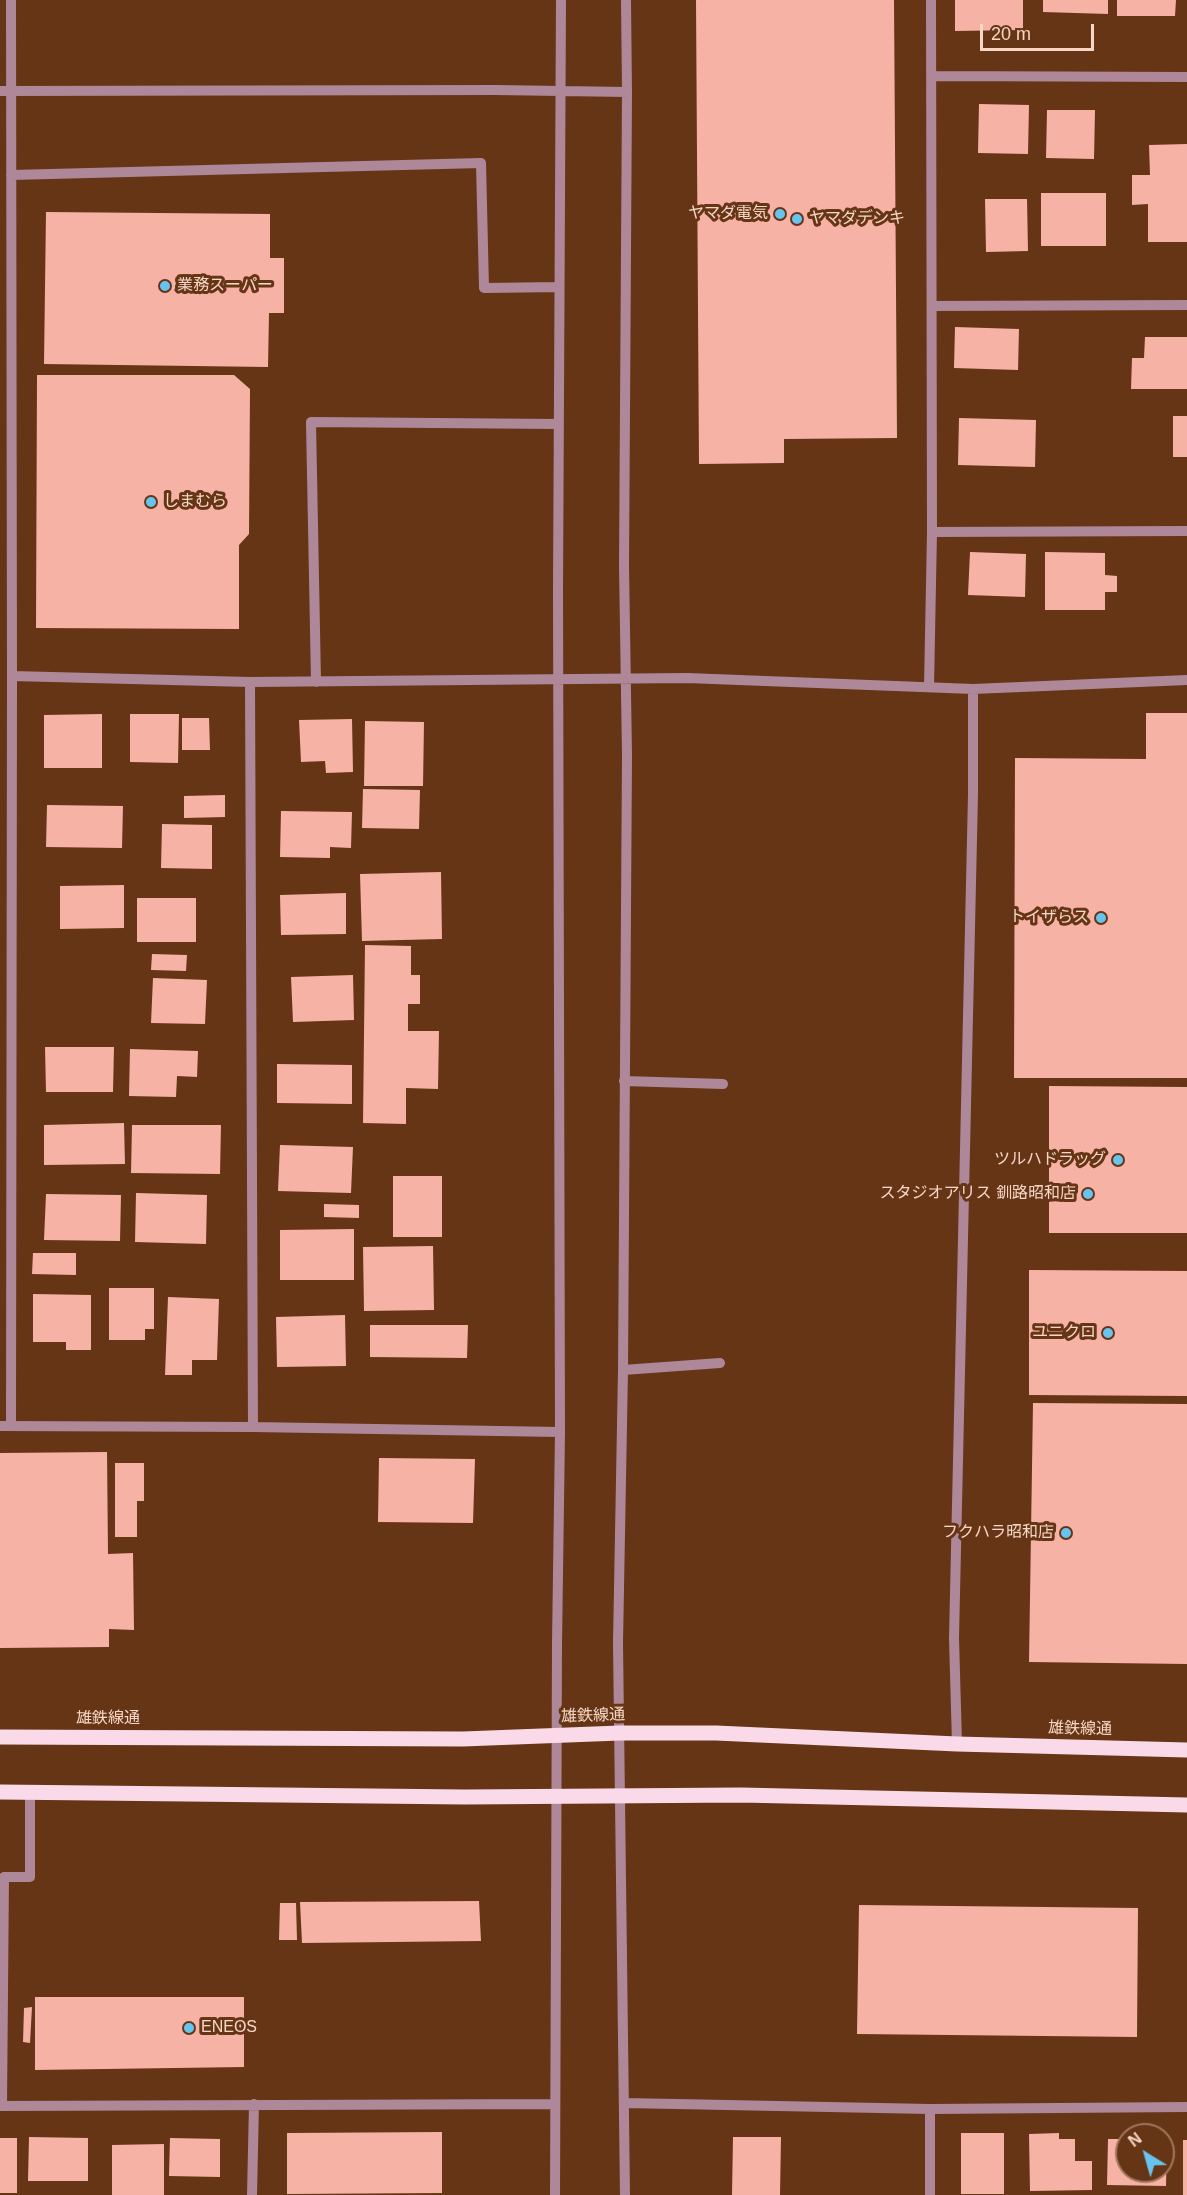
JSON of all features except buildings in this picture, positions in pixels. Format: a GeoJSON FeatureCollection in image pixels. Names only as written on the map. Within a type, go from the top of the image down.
{"type":"FeatureCollection","features":[{"type":"Feature","properties":{"kind":"main road","name":"雄鉄線通"},"geometry":{"type":"LineString","coordinates":[[0,1737],[463,1738],[620,1733],[716,1733],[957,1744],[1187,1750]]}},
{"type":"Feature","properties":{"kind":"main road"},"geometry":{"type":"LineString","coordinates":[[0,1792],[753,1795],[1187,1805]]}},
{"type":"Feature","properties":{"kind":"street"},"geometry":{"type":"LineString","coordinates":[[11,0],[6,91],[11,175],[6,223],[5,542],[12,676],[5,1426],[561,1432]]}},
{"type":"Feature","properties":{"kind":"street"},"geometry":{"type":"LineString","coordinates":[[555,2195],[561,1432],[558,424],[561,0]]}},
{"type":"Feature","properties":{"kind":"street"},"geometry":{"type":"LineString","coordinates":[[625,2195],[618,1643],[623,1370],[627,767],[624,490],[626,0]]}},
{"type":"Feature","properties":{"kind":"street"},"geometry":{"type":"LineString","coordinates":[[929,687],[932,532],[932,0]]}},
{"type":"Feature","properties":{"kind":"street"},"geometry":{"type":"LineString","coordinates":[[932,76],[1187,77]]}},
{"type":"Feature","properties":{"kind":"street"},"geometry":{"type":"LineString","coordinates":[[6,91],[627,92]]}},
{"type":"Feature","properties":{"kind":"street"},"geometry":{"type":"LineString","coordinates":[[11,175],[481,163],[484,288],[559,287]]}},
{"type":"Feature","properties":{"kind":"street"},"geometry":{"type":"LineString","coordinates":[[932,306],[1187,305]]}},
{"type":"Feature","properties":{"kind":"street"},"geometry":{"type":"LineString","coordinates":[[316,682],[311,422],[558,424]]}},
{"type":"Feature","properties":{"kind":"street"},"geometry":{"type":"LineString","coordinates":[[932,532],[1187,531]]}},
{"type":"Feature","properties":{"kind":"street"},"geometry":{"type":"LineString","coordinates":[[12,676],[250,682],[687,678],[973,688],[1187,680]]}},
{"type":"Feature","properties":{"kind":"street"},"geometry":{"type":"LineString","coordinates":[[250,682],[253,1427]]}},
{"type":"Feature","properties":{"kind":"street"},"geometry":{"type":"LineString","coordinates":[[957,1744],[954,1638],[973,794],[973,688]]}},
{"type":"Feature","properties":{"kind":"street"},"geometry":{"type":"LineString","coordinates":[[624,1081],[723,1084]]}},
{"type":"Feature","properties":{"kind":"street"},"geometry":{"type":"LineString","coordinates":[[623,1370],[720,1364]]}},
{"type":"Feature","properties":{"kind":"street"},"geometry":{"type":"LineString","coordinates":[[30,1792],[30,1877],[2,1877],[1,2106],[554,2104]]}},
{"type":"Feature","properties":{"kind":"street"},"geometry":{"type":"LineString","coordinates":[[625,2103],[930,2109],[1187,2107]]}},
{"type":"Feature","properties":{"kind":"street"},"geometry":{"type":"LineString","coordinates":[[252,2195],[254,2104]]}},
{"type":"Feature","properties":{"kind":"street"},"geometry":{"type":"LineString","coordinates":[[930,2109],[930,2195]]}},
{"type":"Feature","properties":{"kind":"place","name":"ヤマダ電気"},"geometry":{"type":"Point","coordinates":[780,214]}},
{"type":"Feature","properties":{"kind":"place","name":"ヤマダデンキ"},"geometry":{"type":"Point","coordinates":[797,219]}},
{"type":"Feature","properties":{"kind":"place","name":"業務スーパー"},"geometry":{"type":"Point","coordinates":[165,286]}},
{"type":"Feature","properties":{"kind":"place","name":"しまむら"},"geometry":{"type":"Point","coordinates":[151,502]}},
{"type":"Feature","properties":{"kind":"place","name":"トイザらス"},"geometry":{"type":"Point","coordinates":[1101,918]}},
{"type":"Feature","properties":{"kind":"place","name":"ツルハドラッグ"},"geometry":{"type":"Point","coordinates":[1118,1160]}},
{"type":"Feature","properties":{"kind":"place","name":"スタジオアリス 釧路昭和店"},"geometry":{"type":"Point","coordinates":[1088,1194]}},
{"type":"Feature","properties":{"kind":"place","name":"ユニクロ"},"geometry":{"type":"Point","coordinates":[1108,1333]}},
{"type":"Feature","properties":{"kind":"place","name":"フクハラ昭和店"},"geometry":{"type":"Point","coordinates":[1066,1533]}},
{"type":"Feature","properties":{"kind":"place","name":"ENEOS"},"geometry":{"type":"Point","coordinates":[189,2028]}}]}
